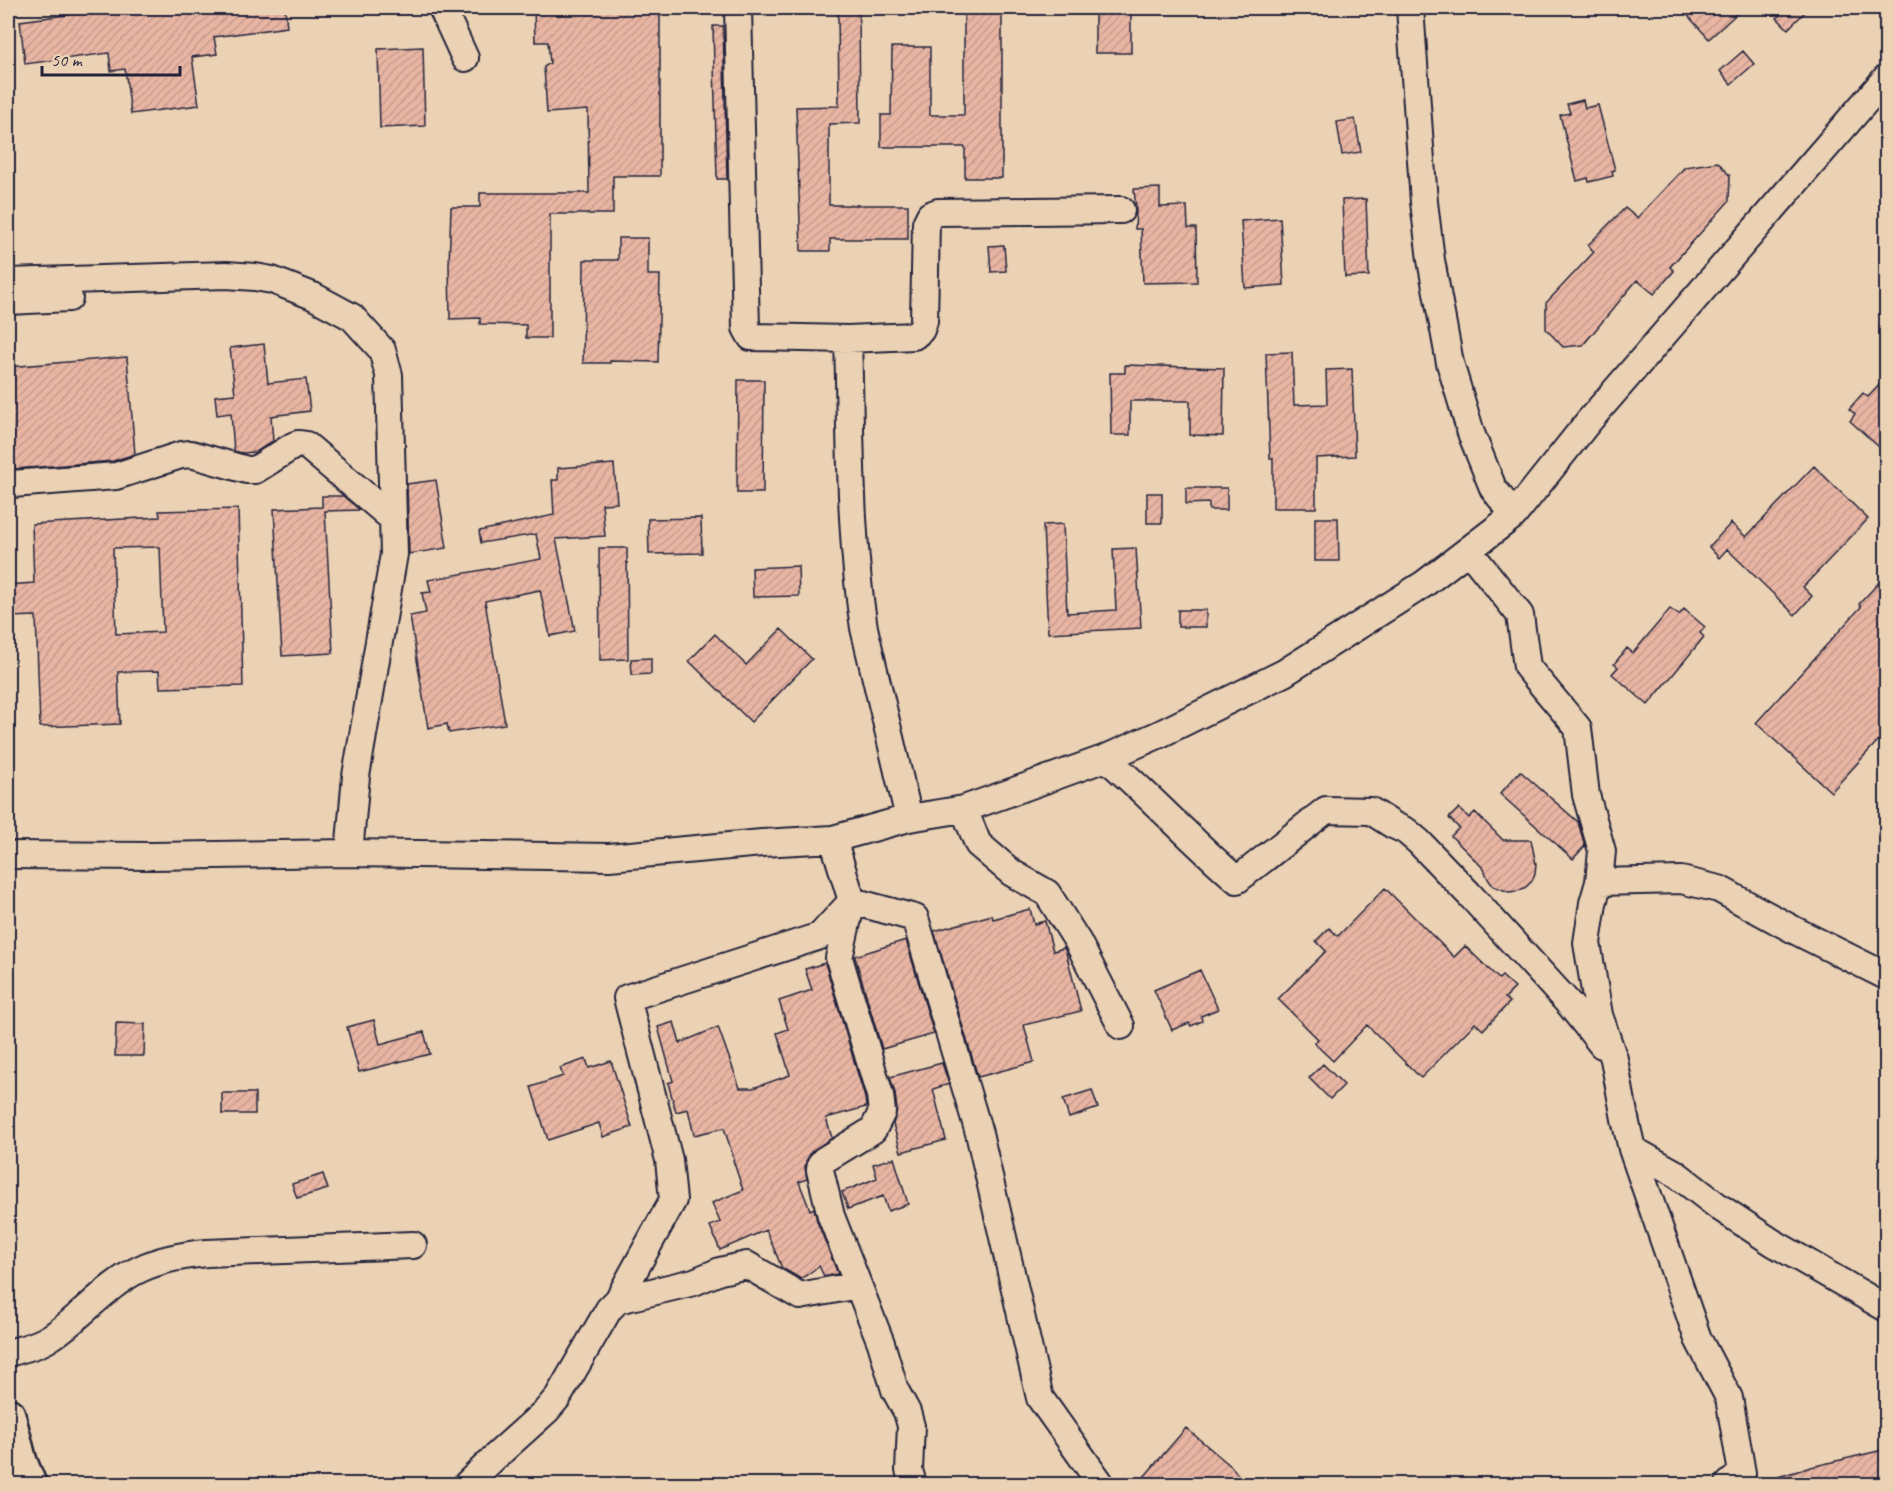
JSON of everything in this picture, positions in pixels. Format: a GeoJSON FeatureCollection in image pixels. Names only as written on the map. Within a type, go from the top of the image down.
{"type":"FeatureCollection","features":[{"type":"Feature","properties":{"kind":"main road"},"geometry":{"type":"LineString","coordinates":[[8,1415],[29,1485]]}},
{"type":"Feature","properties":{"kind":"street"},"geometry":{"type":"LineString","coordinates":[[442,8],[465,58]]}},
{"type":"Feature","properties":{"kind":"street"},"geometry":{"type":"LineString","coordinates":[[738,8],[747,333],[751,337],[848,339],[914,336],[921,330],[924,321],[926,223],[930,215],[938,212],[1121,210]]}},
{"type":"Feature","properties":{"kind":"street"},"geometry":{"type":"LineString","coordinates":[[1410,8],[1425,213],[1431,260],[1450,363],[1471,434],[1493,488],[1514,515]]}},
{"type":"Feature","properties":{"kind":"street"},"geometry":{"type":"LineString","coordinates":[[8,855],[152,856],[349,853],[609,857],[833,839],[909,818],[964,809],[1106,758],[1284,673],[1424,584],[1514,515],[1588,422],[1887,78]]}},
{"type":"Feature","properties":{"kind":"street"},"geometry":{"type":"LineString","coordinates":[[8,282],[226,275],[272,280],[313,296],[352,317],[382,350],[390,385],[394,554],[356,776],[349,853]]}},
{"type":"Feature","properties":{"kind":"street"},"geometry":{"type":"LineString","coordinates":[[8,301],[178,292],[263,295],[279,298],[307,309],[324,318],[354,341],[382,350]]}},
{"type":"Feature","properties":{"kind":"street"},"geometry":{"type":"LineString","coordinates":[[848,339],[852,482],[860,597],[864,628],[909,818]]}},
{"type":"Feature","properties":{"kind":"street"},"geometry":{"type":"LineString","coordinates":[[8,483],[116,476],[181,455],[191,454],[247,470],[255,470],[298,444],[306,445],[393,519]]}},
{"type":"Feature","properties":{"kind":"street"},"geometry":{"type":"LineString","coordinates":[[1469,551],[1520,615],[1527,667],[1578,728],[1586,795],[1602,851],[1599,882],[1593,903],[1587,943],[1599,1014],[1614,1059],[1624,1119],[1632,1149],[1698,1339],[1729,1398],[1742,1473],[1729,1485]]}},
{"type":"Feature","properties":{"kind":"street"},"geometry":{"type":"LineString","coordinates":[[1106,758],[1203,851],[1237,880],[1326,810],[1371,811],[1406,831],[1469,894],[1570,1005],[1614,1059]]}},
{"type":"Feature","properties":{"kind":"street"},"geometry":{"type":"LineString","coordinates":[[964,809],[978,844],[1012,873],[1047,893],[1078,942],[1121,1026]]}},
{"type":"Feature","properties":{"kind":"street"},"geometry":{"type":"LineString","coordinates":[[833,839],[852,901],[839,958],[880,1095],[882,1112],[873,1130],[824,1160],[820,1170],[831,1216],[880,1343],[895,1390],[907,1412],[911,1426],[909,1470],[913,1485]]}},
{"type":"Feature","properties":{"kind":"street"},"geometry":{"type":"LineString","coordinates":[[1599,882],[1681,880],[1719,889],[1796,931],[1887,976]]}},
{"type":"Feature","properties":{"kind":"street"},"geometry":{"type":"LineString","coordinates":[[466,1485],[558,1397],[609,1309],[618,1300],[673,1200],[669,1160],[627,998],[819,936],[852,901]]}},
{"type":"Feature","properties":{"kind":"street"},"geometry":{"type":"LineString","coordinates":[[852,901],[915,918],[979,1133],[1040,1398],[1101,1485]]}},
{"type":"Feature","properties":{"kind":"street"},"geometry":{"type":"LineString","coordinates":[[1632,1149],[1675,1173],[1719,1208],[1772,1242],[1887,1308]]}},
{"type":"Feature","properties":{"kind":"street"},"geometry":{"type":"LineString","coordinates":[[8,1353],[51,1337],[107,1291],[139,1269],[176,1256],[413,1245]]}},
{"type":"Feature","properties":{"kind":"street"},"geometry":{"type":"LineString","coordinates":[[618,1300],[694,1282],[720,1271],[747,1265],[800,1296],[858,1286]]}},
{"type":"Feature","properties":{"kind":"building"},"geometry":{"type":"Polygon","coordinates":[[[89,8],[285,8],[287,27],[214,37],[217,54],[192,57],[199,105],[131,114],[125,69],[111,71],[109,53],[25,64],[20,21],[89,12],[89,8]]]}},
{"type":"Feature","properties":{"kind":"building"},"geometry":{"type":"Polygon","coordinates":[[[534,8],[660,10],[660,176],[613,176],[613,214],[550,214],[550,338],[526,338],[526,325],[480,324],[480,318],[450,319],[451,207],[480,207],[480,193],[589,193],[588,110],[547,113],[544,67],[550,63],[548,42],[535,42],[534,8]]]}},
{"type":"Feature","properties":{"kind":"building"},"geometry":{"type":"Polygon","coordinates":[[[838,8],[859,8],[860,123],[829,124],[829,205],[908,205],[908,239],[830,239],[830,251],[801,251],[796,107],[839,106],[838,8]]]}},
{"type":"Feature","properties":{"kind":"building"},"geometry":{"type":"Polygon","coordinates":[[[964,8],[1002,8],[1002,178],[965,178],[965,147],[881,147],[881,115],[891,115],[892,47],[930,47],[930,115],[964,115],[964,8]]]}},
{"type":"Feature","properties":{"kind":"building"},"geometry":{"type":"Polygon","coordinates":[[[1095,8],[1131,8],[1131,53],[1095,53],[1095,8]]]}},
{"type":"Feature","properties":{"kind":"building"},"geometry":{"type":"Polygon","coordinates":[[[1681,8],[1743,8],[1709,39],[1681,8]]]}},
{"type":"Feature","properties":{"kind":"building"},"geometry":{"type":"Polygon","coordinates":[[[1787,8],[1809,8],[1788,29],[1777,18],[1787,8]]]}},
{"type":"Feature","properties":{"kind":"building"},"geometry":{"type":"Polygon","coordinates":[[[713,26],[723,26],[727,179],[717,179],[713,26]]]}},
{"type":"Feature","properties":{"kind":"building"},"geometry":{"type":"Polygon","coordinates":[[[423,47],[425,126],[380,128],[378,49],[423,47]]]}},
{"type":"Feature","properties":{"kind":"building"},"geometry":{"type":"Polygon","coordinates":[[[1743,51],[1754,64],[1731,84],[1720,71],[1743,51]]]}},
{"type":"Feature","properties":{"kind":"building"},"geometry":{"type":"Polygon","coordinates":[[[1583,100],[1585,108],[1598,105],[1615,170],[1612,171],[1613,176],[1589,182],[1588,178],[1577,181],[1560,115],[1570,113],[1567,104],[1583,100]]]}},
{"type":"Feature","properties":{"kind":"building"},"geometry":{"type":"Polygon","coordinates":[[[1355,119],[1361,152],[1342,155],[1337,122],[1355,119]]]}},
{"type":"Feature","properties":{"kind":"building"},"geometry":{"type":"Polygon","coordinates":[[[1718,162],[1730,176],[1729,201],[1670,267],[1674,271],[1654,294],[1637,280],[1583,345],[1563,347],[1546,329],[1546,303],[1594,252],[1588,245],[1625,208],[1637,218],[1685,167],[1718,162]]]}},
{"type":"Feature","properties":{"kind":"building"},"geometry":{"type":"Polygon","coordinates":[[[1160,188],[1160,207],[1187,206],[1188,228],[1196,228],[1197,282],[1143,283],[1141,229],[1135,229],[1134,189],[1160,188]]]}},
{"type":"Feature","properties":{"kind":"building"},"geometry":{"type":"Polygon","coordinates":[[[1366,199],[1369,276],[1345,277],[1342,200],[1366,199]]]}},
{"type":"Feature","properties":{"kind":"building"},"geometry":{"type":"Polygon","coordinates":[[[1280,218],[1284,285],[1245,288],[1241,221],[1280,218]]]}},
{"type":"Feature","properties":{"kind":"building"},"geometry":{"type":"Polygon","coordinates":[[[618,238],[648,238],[648,275],[660,275],[658,362],[583,363],[584,260],[618,260],[618,238]]]}},
{"type":"Feature","properties":{"kind":"building"},"geometry":{"type":"Polygon","coordinates":[[[1004,245],[1006,271],[991,272],[989,246],[1004,245]]]}},
{"type":"Feature","properties":{"kind":"building"},"geometry":{"type":"Polygon","coordinates":[[[264,344],[268,383],[306,379],[310,411],[271,416],[273,441],[256,452],[242,453],[234,451],[231,413],[217,415],[215,396],[235,394],[230,348],[264,344]]]}},
{"type":"Feature","properties":{"kind":"building"},"geometry":{"type":"Polygon","coordinates":[[[1292,352],[1294,405],[1327,404],[1326,370],[1352,369],[1355,456],[1316,458],[1316,508],[1273,508],[1273,458],[1270,458],[1266,353],[1292,352]]]}},
{"type":"Feature","properties":{"kind":"building"},"geometry":{"type":"Polygon","coordinates":[[[127,357],[135,454],[113,461],[15,469],[8,367],[127,357]]]}},
{"type":"Feature","properties":{"kind":"building"},"geometry":{"type":"Polygon","coordinates":[[[1125,365],[1224,368],[1223,436],[1190,435],[1190,401],[1130,401],[1130,435],[1111,435],[1110,373],[1125,373],[1125,365]]]}},
{"type":"Feature","properties":{"kind":"building"},"geometry":{"type":"Polygon","coordinates":[[[1887,377],[1887,454],[1850,421],[1855,414],[1849,409],[1863,393],[1868,397],[1887,377]]]}},
{"type":"Feature","properties":{"kind":"building"},"geometry":{"type":"Polygon","coordinates":[[[738,380],[764,380],[763,493],[737,493],[738,380]]]}},
{"type":"Feature","properties":{"kind":"building"},"geometry":{"type":"Polygon","coordinates":[[[614,464],[617,503],[602,504],[605,536],[556,539],[575,631],[550,636],[540,590],[485,601],[505,724],[449,733],[447,724],[428,728],[410,616],[426,613],[422,593],[431,592],[428,580],[541,559],[536,534],[481,543],[479,531],[554,515],[552,480],[558,480],[558,468],[614,464]]]}},
{"type":"Feature","properties":{"kind":"building"},"geometry":{"type":"Polygon","coordinates":[[[1814,466],[1868,519],[1803,587],[1812,596],[1795,615],[1727,549],[1719,558],[1709,547],[1731,523],[1746,537],[1814,466]]]}},
{"type":"Feature","properties":{"kind":"building"},"geometry":{"type":"Polygon","coordinates":[[[436,480],[447,548],[409,554],[407,484],[436,480]]]}},
{"type":"Feature","properties":{"kind":"building"},"geometry":{"type":"Polygon","coordinates":[[[1186,488],[1227,488],[1227,510],[1209,510],[1209,503],[1186,504],[1186,488]]]}},
{"type":"Feature","properties":{"kind":"building"},"geometry":{"type":"Polygon","coordinates":[[[1147,493],[1162,493],[1162,523],[1147,523],[1147,493]]]}},
{"type":"Feature","properties":{"kind":"building"},"geometry":{"type":"Polygon","coordinates":[[[322,496],[343,496],[360,510],[325,511],[333,653],[282,656],[274,509],[322,507],[322,496]]]}},
{"type":"Feature","properties":{"kind":"building"},"geometry":{"type":"Polygon","coordinates":[[[238,509],[243,686],[160,688],[159,671],[118,672],[120,724],[40,727],[36,616],[8,617],[8,585],[34,583],[32,524],[160,517],[159,511],[238,509]],[[160,547],[113,548],[116,634],[163,632],[160,547]]]}},
{"type":"Feature","properties":{"kind":"building"},"geometry":{"type":"Polygon","coordinates":[[[701,518],[702,553],[649,554],[648,519],[701,518]]]}},
{"type":"Feature","properties":{"kind":"building"},"geometry":{"type":"Polygon","coordinates":[[[1315,518],[1338,518],[1339,561],[1315,561],[1315,518]]]}},
{"type":"Feature","properties":{"kind":"building"},"geometry":{"type":"Polygon","coordinates":[[[1063,524],[1067,613],[1116,610],[1113,549],[1136,548],[1141,628],[1048,633],[1043,525],[1063,524]]]}},
{"type":"Feature","properties":{"kind":"building"},"geometry":{"type":"Polygon","coordinates":[[[599,548],[627,548],[628,659],[600,660],[599,548]]]}},
{"type":"Feature","properties":{"kind":"building"},"geometry":{"type":"Polygon","coordinates":[[[798,566],[799,596],[753,597],[752,568],[798,566]]]}},
{"type":"Feature","properties":{"kind":"building"},"geometry":{"type":"Polygon","coordinates":[[[1887,574],[1887,731],[1831,792],[1756,723],[1861,607],[1859,604],[1887,574]]]}},
{"type":"Feature","properties":{"kind":"building"},"geometry":{"type":"Polygon","coordinates":[[[1670,609],[1679,615],[1684,609],[1705,627],[1700,633],[1704,637],[1648,705],[1612,674],[1618,667],[1614,664],[1627,648],[1633,653],[1670,609]]]}},
{"type":"Feature","properties":{"kind":"building"},"geometry":{"type":"Polygon","coordinates":[[[1178,610],[1206,610],[1206,627],[1178,627],[1178,610]]]}},
{"type":"Feature","properties":{"kind":"building"},"geometry":{"type":"Polygon","coordinates":[[[781,629],[812,659],[751,722],[689,661],[715,634],[746,665],[781,629]]]}},
{"type":"Feature","properties":{"kind":"building"},"geometry":{"type":"Polygon","coordinates":[[[651,658],[651,674],[632,675],[631,659],[651,658]]]}},
{"type":"Feature","properties":{"kind":"building"},"geometry":{"type":"Polygon","coordinates":[[[1520,771],[1578,822],[1585,846],[1573,859],[1500,794],[1520,771]]]}},
{"type":"Feature","properties":{"kind":"building"},"geometry":{"type":"Polygon","coordinates":[[[1459,808],[1469,818],[1475,812],[1503,840],[1531,840],[1536,864],[1532,881],[1526,887],[1509,892],[1493,886],[1484,869],[1451,836],[1459,828],[1449,818],[1459,808]]]}},
{"type":"Feature","properties":{"kind":"building"},"geometry":{"type":"Polygon","coordinates":[[[1385,888],[1454,957],[1465,946],[1499,979],[1502,976],[1515,988],[1505,998],[1510,1002],[1483,1030],[1475,1023],[1421,1078],[1367,1025],[1333,1061],[1314,1043],[1318,1039],[1278,999],[1326,951],[1316,941],[1329,928],[1338,936],[1385,888]]]}},
{"type":"Feature","properties":{"kind":"building"},"geometry":{"type":"Polygon","coordinates":[[[1030,909],[1034,924],[1045,921],[1053,951],[1064,948],[1066,952],[1081,1011],[1024,1025],[1034,1062],[978,1077],[934,931],[992,915],[993,919],[1030,909]]]}},
{"type":"Feature","properties":{"kind":"building"},"geometry":{"type":"Polygon","coordinates":[[[906,940],[934,1034],[882,1049],[855,956],[906,940]]]}},
{"type":"Feature","properties":{"kind":"building"},"geometry":{"type":"Polygon","coordinates":[[[825,963],[866,1107],[826,1118],[832,1138],[812,1151],[806,1161],[807,1179],[799,1182],[810,1210],[814,1208],[838,1274],[824,1276],[819,1266],[801,1279],[782,1268],[766,1230],[720,1250],[710,1226],[720,1222],[712,1203],[743,1190],[724,1128],[694,1135],[688,1109],[676,1112],[668,1083],[673,1081],[658,1027],[674,1022],[680,1043],[718,1027],[740,1088],[753,1088],[790,1075],[777,1033],[788,1029],[779,1001],[812,990],[805,969],[825,963]]]}},
{"type":"Feature","properties":{"kind":"building"},"geometry":{"type":"Polygon","coordinates":[[[1200,970],[1218,1009],[1201,1016],[1202,1021],[1191,1026],[1189,1023],[1172,1030],[1154,990],[1200,970]]]}},
{"type":"Feature","properties":{"kind":"building"},"geometry":{"type":"Polygon","coordinates":[[[374,1020],[380,1044],[424,1032],[430,1054],[359,1072],[347,1027],[374,1020]]]}},
{"type":"Feature","properties":{"kind":"building"},"geometry":{"type":"Polygon","coordinates":[[[116,1023],[145,1024],[144,1056],[115,1056],[116,1023]]]}},
{"type":"Feature","properties":{"kind":"building"},"geometry":{"type":"Polygon","coordinates":[[[586,1059],[589,1068],[611,1061],[632,1127],[603,1137],[599,1123],[548,1140],[531,1087],[563,1076],[560,1068],[586,1059]]]}},
{"type":"Feature","properties":{"kind":"building"},"geometry":{"type":"Polygon","coordinates":[[[942,1063],[949,1084],[933,1089],[946,1140],[901,1152],[893,1124],[897,1110],[890,1077],[942,1063]]]}},
{"type":"Feature","properties":{"kind":"building"},"geometry":{"type":"Polygon","coordinates":[[[1323,1064],[1344,1085],[1330,1099],[1309,1078],[1323,1064]]]}},
{"type":"Feature","properties":{"kind":"building"},"geometry":{"type":"Polygon","coordinates":[[[1092,1090],[1098,1108],[1069,1118],[1063,1099],[1092,1090]]]}},
{"type":"Feature","properties":{"kind":"building"},"geometry":{"type":"Polygon","coordinates":[[[222,1093],[255,1093],[255,1114],[222,1114],[222,1093]]]}},
{"type":"Feature","properties":{"kind":"building"},"geometry":{"type":"Polygon","coordinates":[[[894,1158],[908,1204],[888,1211],[883,1196],[848,1209],[842,1192],[877,1178],[873,1164],[894,1158]]]}},
{"type":"Feature","properties":{"kind":"building"},"geometry":{"type":"Polygon","coordinates":[[[323,1174],[328,1189],[297,1198],[292,1184],[323,1174]]]}},
{"type":"Feature","properties":{"kind":"building"},"geometry":{"type":"Polygon","coordinates":[[[1186,1428],[1232,1467],[1246,1485],[1137,1485],[1186,1428]]]}},
{"type":"Feature","properties":{"kind":"building"},"geometry":{"type":"Polygon","coordinates":[[[1887,1449],[1887,1485],[1768,1485],[1768,1480],[1887,1449]]]}}]}
